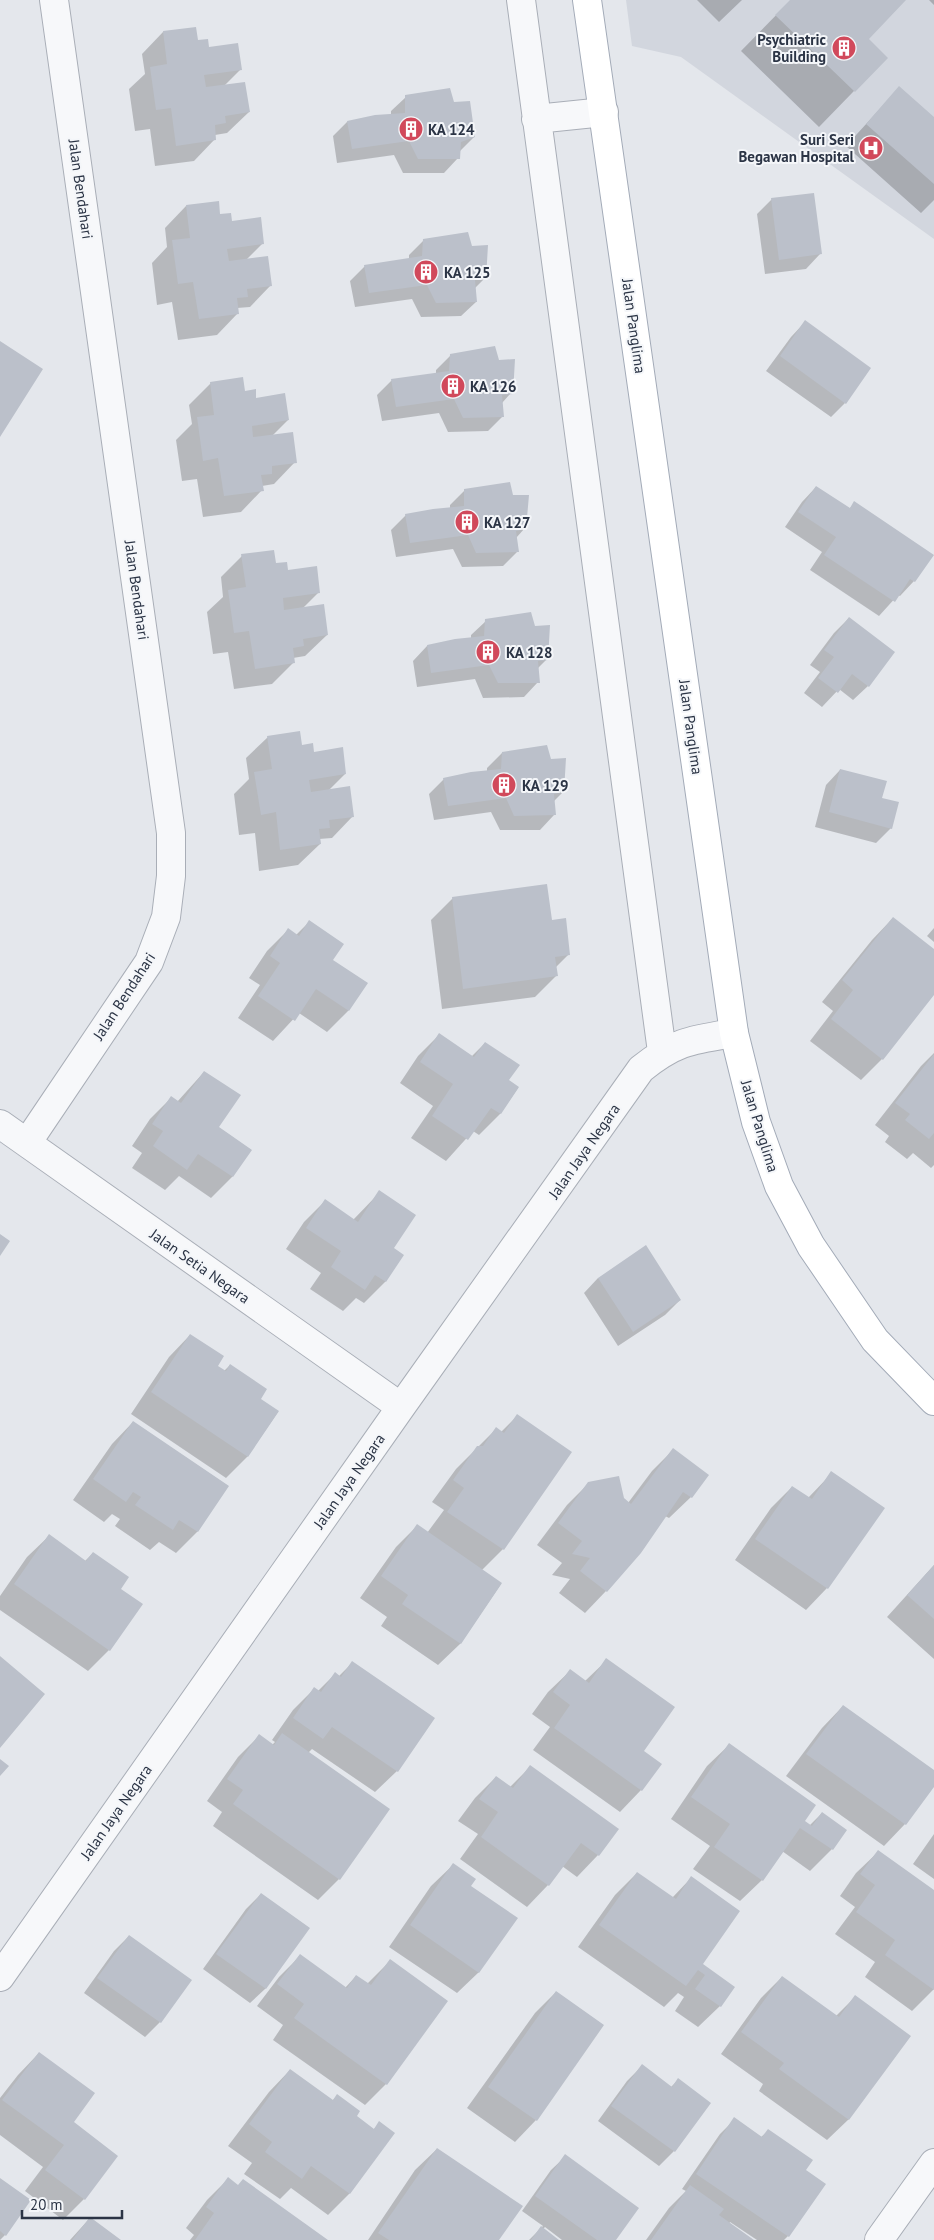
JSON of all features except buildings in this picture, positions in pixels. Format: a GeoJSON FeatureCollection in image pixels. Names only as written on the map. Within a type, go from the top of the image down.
{"type":"FeatureCollection","features":[{"type":"Feature","properties":{"kind":"main road","name":"Jalan Panglima"},"geometry":{"type":"LineString","coordinates":[[587,0],[734,1033],[756,1122],[779,1186],[811,1246],[875,1340],[934,1401]]}},
{"type":"Feature","properties":{"kind":"street","name":"Jalan Bendahari"},"geometry":{"type":"LineString","coordinates":[[27,1143],[149,962],[166,917],[170,876],[171,833],[54,0]]}},
{"type":"Feature","properties":{"kind":"street"},"geometry":{"type":"LineString","coordinates":[[521,0],[662,1052]]}},
{"type":"Feature","properties":{"kind":"street"},"geometry":{"type":"LineString","coordinates":[[536,118],[604,112]]}},
{"type":"Feature","properties":{"kind":"street","name":"Jalan Jaya Negara"},"geometry":{"type":"LineString","coordinates":[[0,1977],[400,1407],[641,1069],[662,1052],[686,1041],[734,1033]]}},
{"type":"Feature","properties":{"kind":"street","name":"Jalan Setia Negara"},"geometry":{"type":"LineString","coordinates":[[0,1124],[400,1407]]}},
{"type":"Feature","properties":{"kind":"street"},"geometry":{"type":"LineString","coordinates":[[879,2240],[934,2163]]}},
{"type":"Feature","properties":{"kind":"shaded area","name":"Suri Seri Begawan Hospital"},"geometry":{"type":"Polygon","coordinates":[[[626,0],[934,0],[934,239],[681,57],[632,46],[626,0]]]}},
{"type":"Feature","properties":{"kind":"place","name":"Psychiatric Building"},"geometry":{"type":"Point","coordinates":[844,48]}},
{"type":"Feature","properties":{"kind":"place","name":"KA 124"},"geometry":{"type":"Point","coordinates":[411,129]}},
{"type":"Feature","properties":{"kind":"place","name":"Suri Seri Begawan Hospital"},"geometry":{"type":"Point","coordinates":[871,148]}},
{"type":"Feature","properties":{"kind":"place","name":"KA 125"},"geometry":{"type":"Point","coordinates":[426,272]}},
{"type":"Feature","properties":{"kind":"place","name":"KA 126"},"geometry":{"type":"Point","coordinates":[453,386]}},
{"type":"Feature","properties":{"kind":"place","name":"KA 127"},"geometry":{"type":"Point","coordinates":[467,522]}},
{"type":"Feature","properties":{"kind":"place","name":"KA 128"},"geometry":{"type":"Point","coordinates":[488,652]}},
{"type":"Feature","properties":{"kind":"place","name":"KA 129"},"geometry":{"type":"Point","coordinates":[504,785]}}]}
